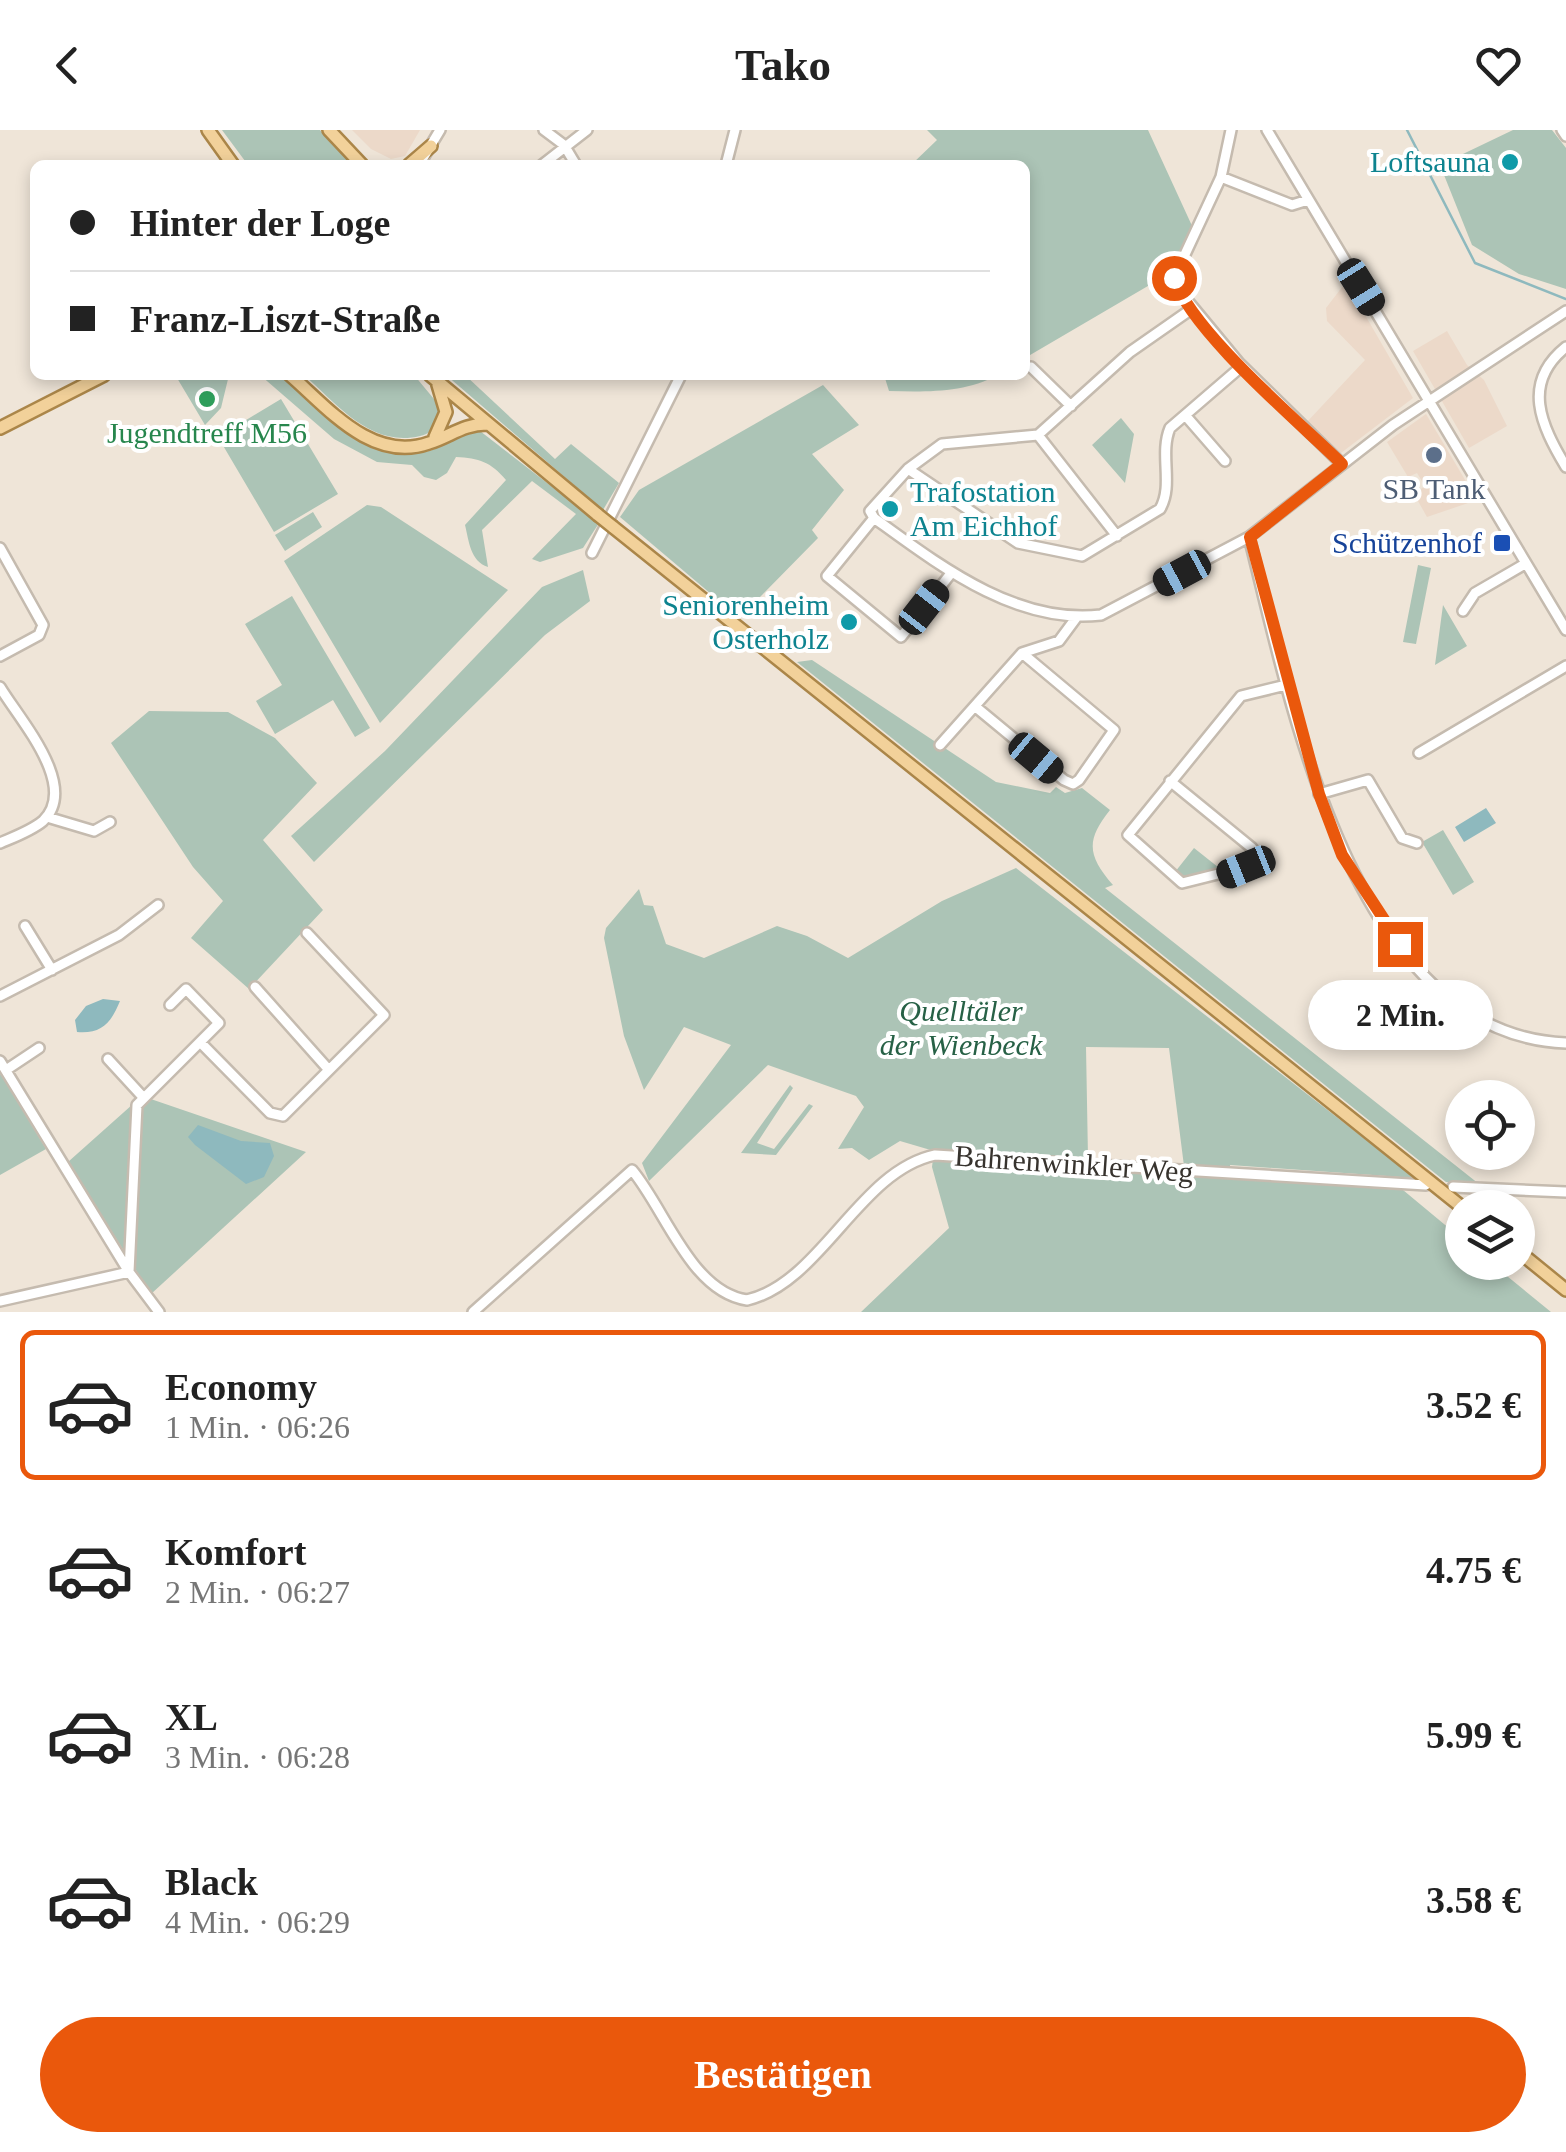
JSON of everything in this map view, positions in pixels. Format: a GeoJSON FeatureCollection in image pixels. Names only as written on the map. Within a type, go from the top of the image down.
{"type":"FeatureCollection","features":[{"type":"Feature","properties":{"kind":"main road"},"geometry":{"type":"LineString","coordinates":[[208,130],[229,160]]}},
{"type":"Feature","properties":{"kind":"main road"},"geometry":{"type":"LineString","coordinates":[[329,130],[358,160]]}},
{"type":"Feature","properties":{"kind":"main road"},"geometry":{"type":"LineString","coordinates":[[415,160],[431,146]]}},
{"type":"Feature","properties":{"kind":"main road"},"geometry":{"type":"LineString","coordinates":[[0,428],[94,380]]}},
{"type":"Feature","properties":{"kind":"main road"},"geometry":{"type":"LineString","coordinates":[[296,380],[356,433],[390,446],[430,443],[468,424],[487,424]]}},
{"type":"Feature","properties":{"kind":"main road"},"geometry":{"type":"LineString","coordinates":[[430,443],[440,432],[446,412],[434,380]]}},
{"type":"Feature","properties":{"kind":"main road"},"geometry":{"type":"LineString","coordinates":[[435,380],[598,515],[1445,1194]]}},
{"type":"Feature","properties":{"kind":"main road"},"geometry":{"type":"LineString","coordinates":[[1535,1265],[1566,1290]]}},
{"type":"Feature","properties":{"kind":"street"},"geometry":{"type":"LineString","coordinates":[[422,160],[440,130]]}},
{"type":"Feature","properties":{"kind":"street"},"geometry":{"type":"LineString","coordinates":[[544,130],[564,145],[573,160]]}},
{"type":"Feature","properties":{"kind":"street"},"geometry":{"type":"LineString","coordinates":[[548,160],[587,130]]}},
{"type":"Feature","properties":{"kind":"street"},"geometry":{"type":"LineString","coordinates":[[727,160],[735,130]]}},
{"type":"Feature","properties":{"kind":"street"},"geometry":{"type":"LineString","coordinates":[[1231,130],[1221,177],[1174,278],[1193,308],[1242,366],[1342,464]]}},
{"type":"Feature","properties":{"kind":"street"},"geometry":{"type":"LineString","coordinates":[[1267,130],[1566,630]]}},
{"type":"Feature","properties":{"kind":"street"},"geometry":{"type":"LineString","coordinates":[[1562,130],[1566,136]]}},
{"type":"Feature","properties":{"kind":"street"},"geometry":{"type":"LineString","coordinates":[[1221,177],[1292,205],[1308,200]]}},
{"type":"Feature","properties":{"kind":"street"},"geometry":{"type":"LineString","coordinates":[[952,572],[901,636],[827,576],[908,468],[942,444],[1038,435],[1130,352],[1193,308]]}},
{"type":"Feature","properties":{"kind":"street"},"geometry":{"type":"LineString","coordinates":[[872,514],[952,572],[1018,604],[1076,618],[1102,616],[1250,537],[1428,400],[1553,324],[1566,311]]}},
{"type":"Feature","properties":{"kind":"street"},"geometry":{"type":"LineString","coordinates":[[1565,463],[1543,425],[1538,390],[1544,369],[1566,348]]}},
{"type":"Feature","properties":{"kind":"street"},"geometry":{"type":"LineString","coordinates":[[908,468],[1018,542],[1082,556],[1160,509],[1166,498],[1165,440],[1170,428],[1242,366]]}},
{"type":"Feature","properties":{"kind":"street"},"geometry":{"type":"LineString","coordinates":[[1030,367],[1071,406]]}},
{"type":"Feature","properties":{"kind":"street"},"geometry":{"type":"LineString","coordinates":[[592,553],[678,380]]}},
{"type":"Feature","properties":{"kind":"street"},"geometry":{"type":"LineString","coordinates":[[1186,415],[1224,461]]}},
{"type":"Feature","properties":{"kind":"street"},"geometry":{"type":"LineString","coordinates":[[1038,435],[1117,536]]}},
{"type":"Feature","properties":{"kind":"street"},"geometry":{"type":"LineString","coordinates":[[1250,537],[1286,685],[1342,855],[1400,944],[1440,987],[1494,1026],[1525,1037],[1566,1043]]}},
{"type":"Feature","properties":{"kind":"street"},"geometry":{"type":"LineString","coordinates":[[0,548],[43,625],[38,635],[0,656]]}},
{"type":"Feature","properties":{"kind":"street"},"geometry":{"type":"LineString","coordinates":[[1463,611],[1475,593],[1525,564]]}},
{"type":"Feature","properties":{"kind":"street"},"geometry":{"type":"LineString","coordinates":[[940,745],[1022,654],[1058,642],[1076,618]]}},
{"type":"Feature","properties":{"kind":"street"},"geometry":{"type":"LineString","coordinates":[[977,708],[1064,780],[1073,784],[1079,780],[1114,730],[1022,654]]}},
{"type":"Feature","properties":{"kind":"street"},"geometry":{"type":"LineString","coordinates":[[1419,753],[1566,666]]}},
{"type":"Feature","properties":{"kind":"street"},"geometry":{"type":"LineString","coordinates":[[1170,781],[1252,848],[1252,858],[1246,867],[1182,883],[1128,840],[1170,781],[1241,696],[1286,685]]}},
{"type":"Feature","properties":{"kind":"street"},"geometry":{"type":"LineString","coordinates":[[0,687],[56,788],[47,817],[0,843]]}},
{"type":"Feature","properties":{"kind":"street"},"geometry":{"type":"LineString","coordinates":[[1319,794],[1368,780],[1402,838],[1416,844]]}},
{"type":"Feature","properties":{"kind":"street"},"geometry":{"type":"LineString","coordinates":[[47,817],[94,832],[110,822]]}},
{"type":"Feature","properties":{"kind":"street"},"geometry":{"type":"LineString","coordinates":[[0,996],[52,970],[106,932],[119,935],[158,906]]}},
{"type":"Feature","properties":{"kind":"street"},"geometry":{"type":"LineString","coordinates":[[25,926],[52,970]]}},
{"type":"Feature","properties":{"kind":"street"},"geometry":{"type":"LineString","coordinates":[[200,1042],[270,1113],[282,1116],[384,1016],[307,934]]}},
{"type":"Feature","properties":{"kind":"street"},"geometry":{"type":"LineString","coordinates":[[255,988],[329,1070]]}},
{"type":"Feature","properties":{"kind":"street"},"geometry":{"type":"LineString","coordinates":[[129,1272],[137,1105],[219,1023],[186,989],[170,1004]]}},
{"type":"Feature","properties":{"kind":"street"},"geometry":{"type":"LineString","coordinates":[[39,1048],[2,1065],[129,1272],[160,1312]]}},
{"type":"Feature","properties":{"kind":"street"},"geometry":{"type":"LineString","coordinates":[[108,1060],[142,1096]]}},
{"type":"Feature","properties":{"kind":"street","name":"Bahrenwinkler Weg"},"geometry":{"type":"LineString","coordinates":[[473,1312],[632,1170],[697,1268],[719,1290],[747,1300],[786,1280],[898,1172],[934,1155],[1426,1185]]}},
{"type":"Feature","properties":{"kind":"street"},"geometry":{"type":"LineString","coordinates":[[1453,1187],[1566,1192]]}},
{"type":"Feature","properties":{"kind":"street"},"geometry":{"type":"LineString","coordinates":[[0,1301],[129,1272]]}},
{"type":"Feature","properties":{"kind":"shaded area"},"geometry":{"type":"Polygon","coordinates":[[[352,130],[420,130],[405,156],[391,159],[371,149],[352,130]]]}},
{"type":"Feature","properties":{"kind":"shaded area"},"geometry":{"type":"Polygon","coordinates":[[[1346,282],[1413,398],[1337,456],[1306,423],[1365,360],[1327,321],[1326,308],[1346,282]]]}},
{"type":"Feature","properties":{"kind":"shaded area"},"geometry":{"type":"Polygon","coordinates":[[[1447,331],[1467,365],[1484,380],[1507,426],[1469,448],[1413,351],[1447,331]]]}},
{"type":"Feature","properties":{"kind":"shaded area"},"geometry":{"type":"Polygon","coordinates":[[[1426,414],[1477,500],[1427,517],[1414,494],[1425,486],[1417,473],[1408,477],[1387,442],[1426,414]]]}},
{"type":"Feature","properties":{"kind":"green space"},"geometry":{"type":"Polygon","coordinates":[[[222,130],[320,130],[347,160],[244,160],[222,130]]]}},
{"type":"Feature","properties":{"kind":"green space"},"geometry":{"type":"Polygon","coordinates":[[[927,130],[1148,130],[1193,228],[1165,276],[1030,355],[1030,160],[916,160],[937,140],[927,130]]]}},
{"type":"Feature","properties":{"kind":"green space"},"geometry":{"type":"Polygon","coordinates":[[[1513,130],[1552,130],[1566,148],[1566,289],[1519,274],[1472,245],[1440,165],[1513,130]]]}},
{"type":"Feature","properties":{"kind":"green space","name":"Jugendtreff M56"},"geometry":{"type":"Polygon","coordinates":[[[178,380],[228,380],[221,408],[205,425],[178,380]]]}},
{"type":"Feature","properties":{"kind":"green space"},"geometry":{"type":"Polygon","coordinates":[[[266,380],[286,380],[347,432],[386,451],[429,451],[471,429],[480,431],[599,523],[583,548],[540,562],[532,559],[576,514],[532,481],[482,530],[488,567],[474,555],[465,525],[506,480],[495,469],[478,460],[456,457],[447,473],[436,480],[424,477],[412,465],[377,462],[334,439],[266,380]]]}},
{"type":"Feature","properties":{"kind":"green space"},"geometry":{"type":"Polygon","coordinates":[[[309,380],[418,380],[439,405],[436,425],[430,432],[402,438],[370,430],[309,380]]]}},
{"type":"Feature","properties":{"kind":"green space"},"geometry":{"type":"Polygon","coordinates":[[[452,380],[470,380],[555,459],[571,444],[619,483],[603,510],[452,380]]]}},
{"type":"Feature","properties":{"kind":"green space"},"geometry":{"type":"Polygon","coordinates":[[[886,380],[987,380],[945,390],[889,391],[886,380]]]}},
{"type":"Feature","properties":{"kind":"green space"},"geometry":{"type":"Polygon","coordinates":[[[823,385],[859,425],[812,454],[844,490],[812,530],[818,538],[760,597],[730,610],[620,517],[639,490],[823,385]]]}},
{"type":"Feature","properties":{"kind":"green space"},"geometry":{"type":"Polygon","coordinates":[[[281,399],[338,494],[274,532],[218,437],[281,399]]]}},
{"type":"Feature","properties":{"kind":"green space"},"geometry":{"type":"Polygon","coordinates":[[[1121,418],[1134,434],[1125,483],[1092,445],[1121,418]]]}},
{"type":"Feature","properties":{"kind":"green space"},"geometry":{"type":"Polygon","coordinates":[[[367,505],[381,507],[508,590],[380,723],[284,561],[367,505]]]}},
{"type":"Feature","properties":{"kind":"green space"},"geometry":{"type":"Polygon","coordinates":[[[313,512],[322,527],[285,551],[275,535],[313,512]]]}},
{"type":"Feature","properties":{"kind":"green space"},"geometry":{"type":"Polygon","coordinates":[[[1418,565],[1431,568],[1416,644],[1403,642],[1418,565]]]}},
{"type":"Feature","properties":{"kind":"green space"},"geometry":{"type":"Polygon","coordinates":[[[583,570],[590,601],[545,635],[314,862],[291,836],[385,751],[542,587],[583,570]]]}},
{"type":"Feature","properties":{"kind":"green space"},"geometry":{"type":"Polygon","coordinates":[[[292,596],[370,728],[355,737],[333,700],[275,734],[256,701],[282,685],[245,624],[292,596]]]}},
{"type":"Feature","properties":{"kind":"green space"},"geometry":{"type":"Polygon","coordinates":[[[1443,605],[1467,646],[1435,665],[1443,605]]]}},
{"type":"Feature","properties":{"kind":"green space"},"geometry":{"type":"Polygon","coordinates":[[[812,660],[996,782],[1050,793],[1056,787],[1065,793],[1082,788],[1110,810],[1097,830],[1093,848],[1098,865],[1113,885],[1105,888],[1445,1157],[1445,1170],[1461,1170],[1479,1184],[1446,1182],[797,662],[812,660]]]}},
{"type":"Feature","properties":{"kind":"green space"},"geometry":{"type":"Polygon","coordinates":[[[149,711],[228,712],[275,738],[317,783],[263,840],[323,910],[249,989],[191,938],[223,901],[193,867],[111,743],[149,711]]]}},
{"type":"Feature","properties":{"kind":"green space"},"geometry":{"type":"Polygon","coordinates":[[[1443,830],[1474,882],[1453,895],[1422,842],[1443,830]]]}},
{"type":"Feature","properties":{"kind":"green space"},"geometry":{"type":"Polygon","coordinates":[[[1194,848],[1223,871],[1184,878],[1175,872],[1194,848]]]}},
{"type":"Feature","properties":{"kind":"green space","name":"Quelltäler der Wienbeck"},"geometry":{"type":"Polygon","coordinates":[[[1016,868],[1415,1178],[1230,1165],[1232,1179],[1403,1190],[1445,1225],[1445,1280],[1512,1280],[1551,1312],[861,1312],[949,1228],[932,1167],[934,1151],[900,1141],[869,1160],[852,1148],[838,1149],[864,1107],[856,1096],[768,1065],[649,1181],[642,1163],[731,1045],[684,1027],[644,1090],[624,1036],[604,938],[606,928],[639,889],[644,905],[653,906],[666,944],[704,958],[777,926],[807,936],[848,958],[942,901],[1016,868]],[[1086,1047],[1088,1158],[1082,1158],[1084,1168],[1185,1174],[1169,1048],[1086,1047]]]}},
{"type":"Feature","properties":{"kind":"green space"},"geometry":{"type":"Polygon","coordinates":[[[0,1075],[46,1149],[0,1175],[0,1075]]]}},
{"type":"Feature","properties":{"kind":"green space"},"geometry":{"type":"Polygon","coordinates":[[[790,1085],[793,1088],[757,1143],[774,1149],[809,1104],[813,1106],[776,1155],[741,1153],[790,1085]]]}},
{"type":"Feature","properties":{"kind":"green space"},"geometry":{"type":"Polygon","coordinates":[[[142,1096],[306,1152],[151,1294],[68,1162],[142,1096]]]}},
{"type":"Feature","properties":{"kind":"water"},"geometry":{"type":"Polygon","coordinates":[[[1486,808],[1496,823],[1464,842],[1455,827],[1486,808]]]}},
{"type":"Feature","properties":{"kind":"water"},"geometry":{"type":"Polygon","coordinates":[[[103,999],[120,1001],[109,1021],[99,1029],[77,1032],[75,1020],[86,1006],[103,999]]]}},
{"type":"Feature","properties":{"kind":"water"},"geometry":{"type":"Polygon","coordinates":[[[198,1125],[241,1141],[270,1143],[274,1156],[264,1177],[246,1184],[195,1145],[188,1137],[198,1125]]]}},
{"type":"Feature","properties":{"kind":"waterway"},"geometry":{"type":"LineString","coordinates":[[1407,130],[1475,263],[1566,299]]}},
{"type":"Feature","properties":{"kind":"place","name":"Loftsauna"},"geometry":{"type":"Point","coordinates":[1510,162]}},
{"type":"Feature","properties":{"kind":"place","name":"Jugendtreff M56"},"geometry":{"type":"Point","coordinates":[207,399]}},
{"type":"Feature","properties":{"kind":"place","name":"SB Tank"},"geometry":{"type":"Point","coordinates":[1434,455]}},
{"type":"Feature","properties":{"kind":"place","name":"Trafostation Am Eichhof"},"geometry":{"type":"Point","coordinates":[890,509]}},
{"type":"Feature","properties":{"kind":"place","name":"Schützenhof"},"geometry":{"type":"Point","coordinates":[1502,543]}},
{"type":"Feature","properties":{"kind":"place","name":"Seniorenheim Osterholz"},"geometry":{"type":"Point","coordinates":[849,622]}},
{"type":"Feature","properties":{"kind":"route"},"geometry":{"type":"LineString","coordinates":[[1174,278],[1177,288],[1238,362],[1342,464],[1250,537],[1286,685],[1319,794],[1342,855],[1400,944]]}}]}
